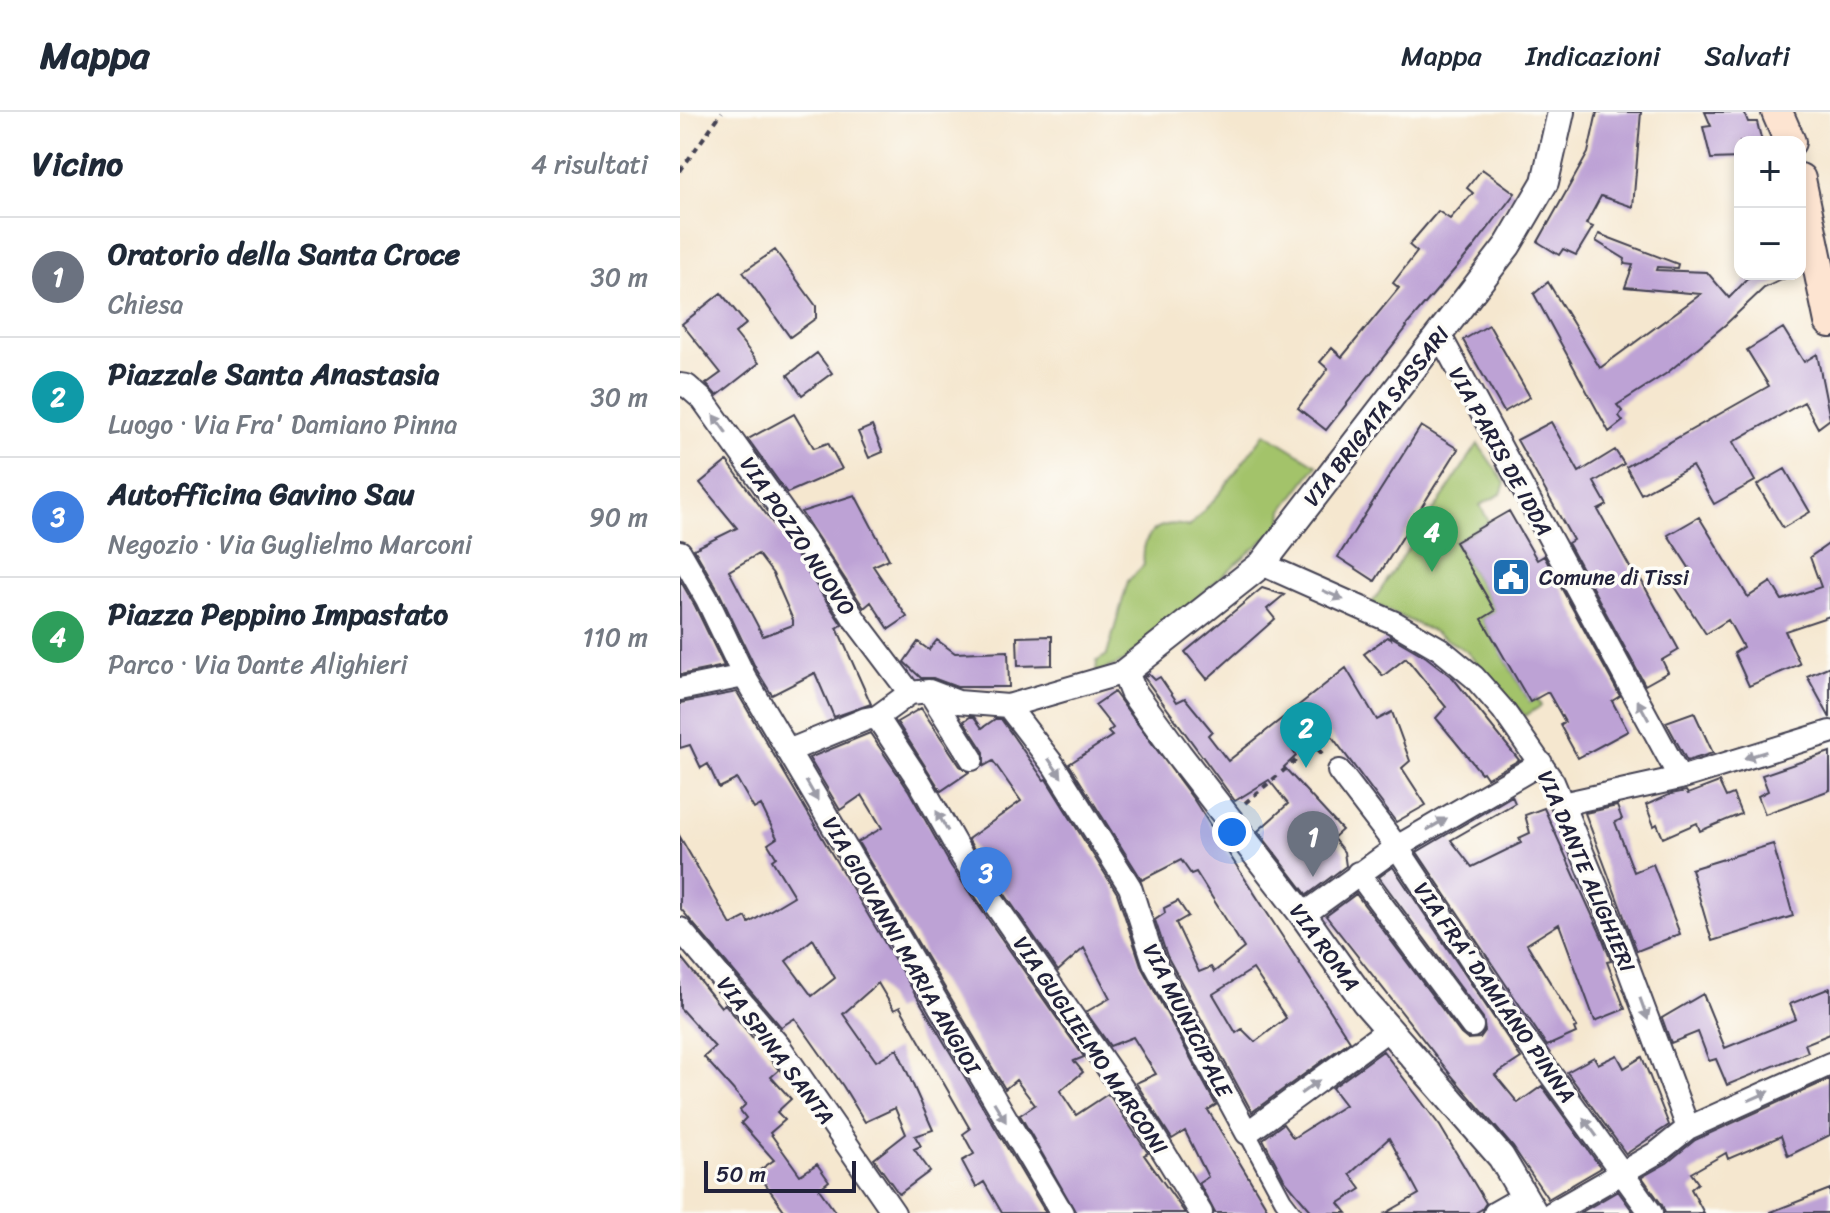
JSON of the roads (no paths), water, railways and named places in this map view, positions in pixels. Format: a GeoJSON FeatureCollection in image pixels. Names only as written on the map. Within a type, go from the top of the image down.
{"type":"FeatureCollection","features":[{"type":"Feature","properties":{"kind":"main road"},"geometry":{"type":"LineString","coordinates":[[1777,112],[1787,136]]}},
{"type":"Feature","properties":{"kind":"main road"},"geometry":{"type":"LineString","coordinates":[[1806,208],[1830,322]]}},
{"type":"Feature","properties":{"kind":"street","name":"VIA BRIGATA SASSARI"},"geometry":{"type":"LineString","coordinates":[[1125,672],[1262,564],[1508,245],[1545,182],[1561,112]]}},
{"type":"Feature","properties":{"kind":"street","name":"VIA PARIS DE IDDA"},"geometry":{"type":"LineString","coordinates":[[1439,334],[1680,778]]}},
{"type":"Feature","properties":{"kind":"street","name":"VIA POZZO NUOVO"},"geometry":{"type":"LineString","coordinates":[[680,385],[687,386],[703,400],[811,551],[855,620],[920,692],[972,759]]}},
{"type":"Feature","properties":{"kind":"street","name":"VIA GIOVANNI MARIA ANGIOI"},"geometry":{"type":"LineString","coordinates":[[680,552],[707,599],[744,676],[1062,1213]]}},
{"type":"Feature","properties":{"kind":"street","name":"VIA DANTE ALIGHIERI"},"geometry":{"type":"LineString","coordinates":[[1262,564],[1395,623],[1440,649],[1474,677],[1503,710],[1553,782],[1615,932],[1688,1128]]}},
{"type":"Feature","properties":{"kind":"street"},"geometry":{"type":"LineString","coordinates":[[788,751],[877,717],[920,692],[958,702],[1008,706],[1125,672]]}},
{"type":"Feature","properties":{"kind":"street","name":"VIA ROMA"},"geometry":{"type":"LineString","coordinates":[[1125,672],[1142,704],[1303,915],[1365,1002],[1501,1157],[1529,1204]]}},
{"type":"Feature","properties":{"kind":"street"},"geometry":{"type":"LineString","coordinates":[[680,689],[744,676]]}},
{"type":"Feature","properties":{"kind":"street","name":"VIA MUNICIPALE"},"geometry":{"type":"LineString","coordinates":[[1008,706],[1054,766],[1130,887],[1154,962],[1283,1200],[1293,1213]]}},
{"type":"Feature","properties":{"kind":"street","name":"VIA GUGLIELMO MARCONI"},"geometry":{"type":"LineString","coordinates":[[877,717],[921,784],[963,858],[1144,1120],[1201,1213]]}},
{"type":"Feature","properties":{"kind":"street"},"geometry":{"type":"LineString","coordinates":[[1562,804],[1680,778],[1830,732]]}},
{"type":"Feature","properties":{"kind":"street"},"geometry":{"type":"LineString","coordinates":[[1303,915],[1397,847],[1541,763]]}},
{"type":"Feature","properties":{"kind":"street","name":"VIA FRA' DAMIANO PINNA"},"geometry":{"type":"LineString","coordinates":[[1339,771],[1397,847],[1512,1021],[1651,1213]]}},
{"type":"Feature","properties":{"kind":"street"},"geometry":{"type":"LineString","coordinates":[[1358,873],[1472,1026]]}},
{"type":"Feature","properties":{"kind":"street","name":"VIA SPINA SANTA"},"geometry":{"type":"LineString","coordinates":[[680,929],[779,1046],[894,1213]]}},
{"type":"Feature","properties":{"kind":"street"},"geometry":{"type":"LineString","coordinates":[[1247,1133],[1389,1029]]}},
{"type":"Feature","properties":{"kind":"street"},"geometry":{"type":"LineString","coordinates":[[1552,1213],[1658,1152],[1688,1128],[1830,1064]]}},
{"type":"Feature","properties":{"kind":"street"},"geometry":{"type":"LineString","coordinates":[[1495,1213],[1529,1204]]}},
{"type":"Feature","properties":{"kind":"place","name":"Piazza Peppino Impastato"},"geometry":{"type":"Point","coordinates":[1432,572]}},
{"type":"Feature","properties":{"kind":"place","name":"Comune di Tissi"},"geometry":{"type":"Point","coordinates":[1511,577]}},
{"type":"Feature","properties":{"kind":"place","name":"Piazzale Santa Anastasia"},"geometry":{"type":"Point","coordinates":[1306,768]}},
{"type":"Feature","properties":{"kind":"place","name":"Oratorio della Santa Croce"},"geometry":{"type":"Point","coordinates":[1313,877]}},
{"type":"Feature","properties":{"kind":"place","name":"Autofficina Gavino Sau"},"geometry":{"type":"Point","coordinates":[986,913]}}]}
